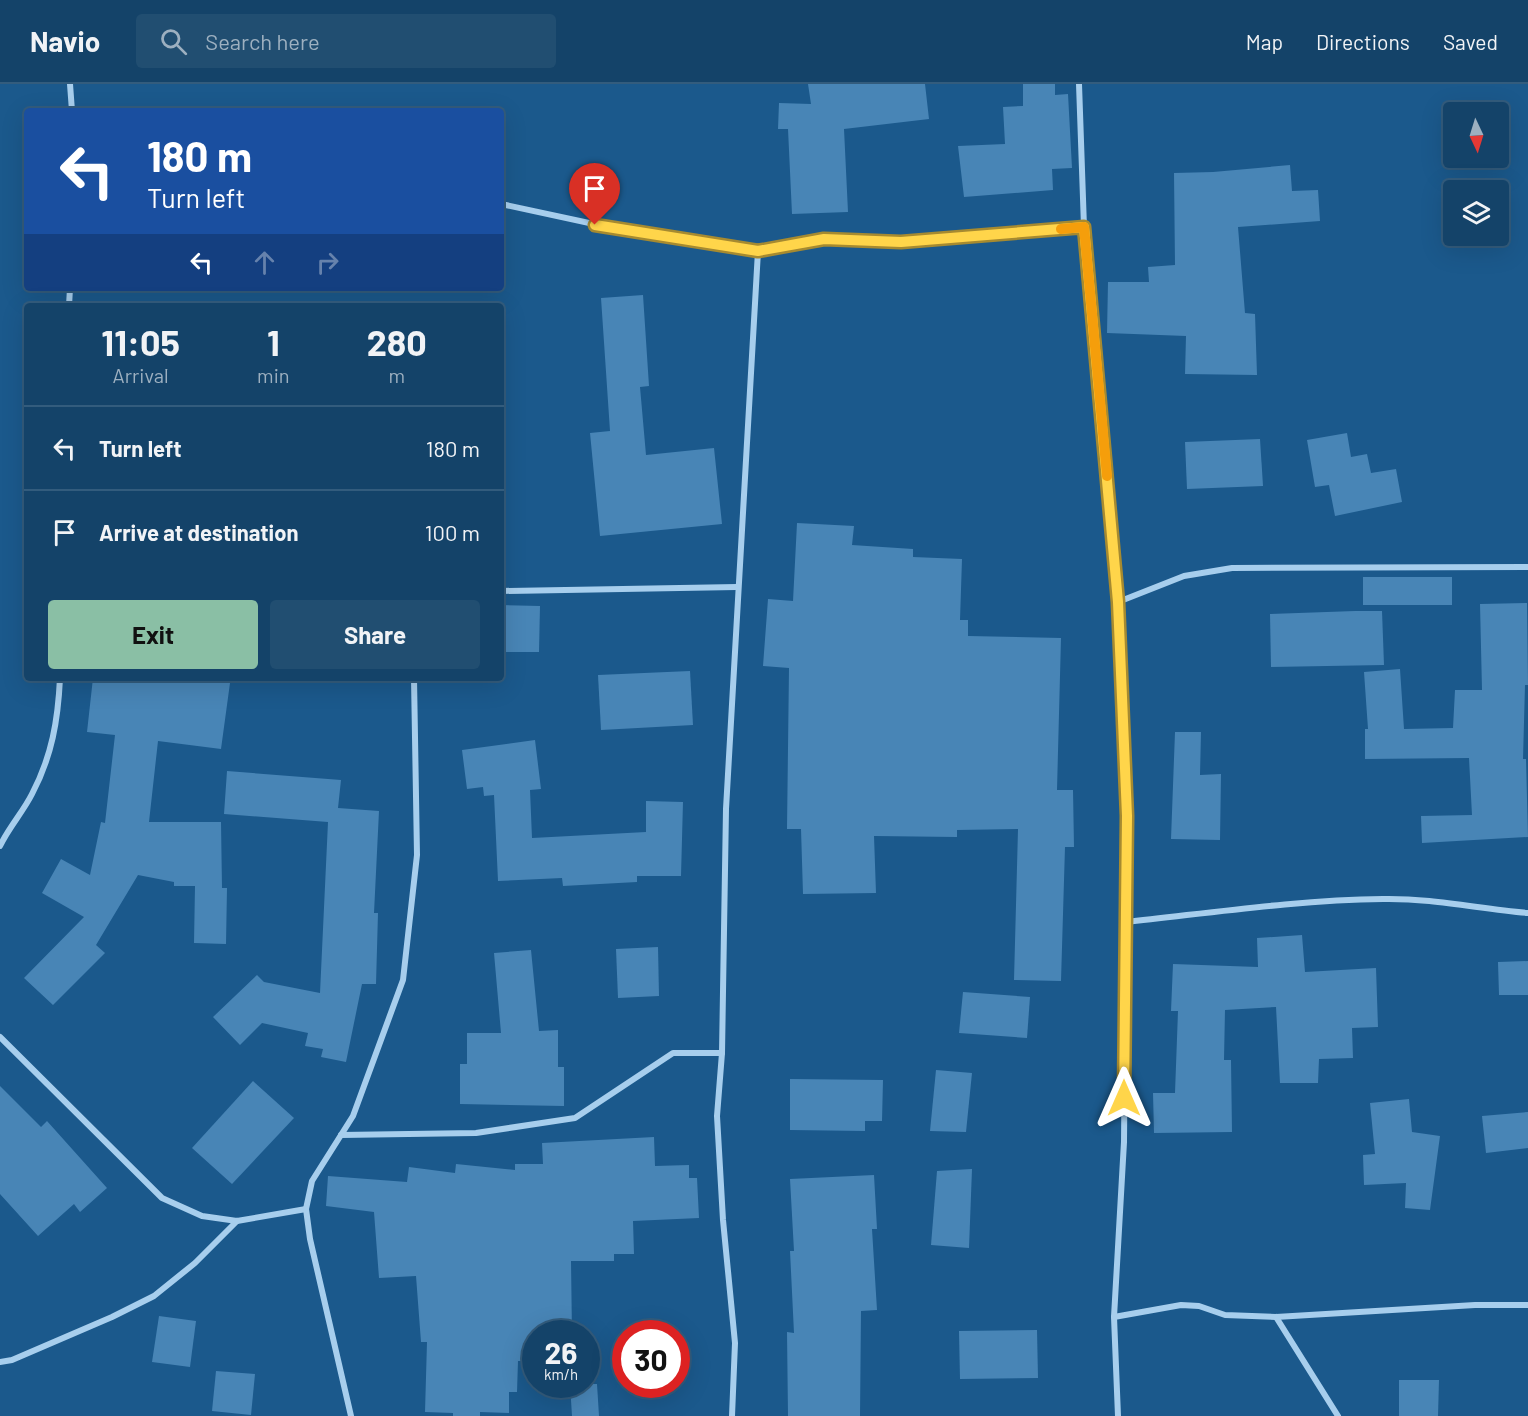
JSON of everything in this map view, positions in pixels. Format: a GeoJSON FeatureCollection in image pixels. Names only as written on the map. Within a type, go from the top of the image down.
{"type":"FeatureCollection","features":[{"type":"Feature","properties":{"kind":"street"},"geometry":{"type":"LineString","coordinates":[[70,84],[72,108]]}},
{"type":"Feature","properties":{"kind":"street"},"geometry":{"type":"LineString","coordinates":[[1079,84],[1084,227],[1118,602],[1127,816],[1124,1142],[1114,1317],[1118,1416]]}},
{"type":"Feature","properties":{"kind":"street"},"geometry":{"type":"LineString","coordinates":[[504,205],[617,230],[758,251],[824,239],[901,242],[1084,227]]}},
{"type":"Feature","properties":{"kind":"street"},"geometry":{"type":"LineString","coordinates":[[732,1416],[735,1343],[723,1220],[717,1116],[722,1053],[722,907],[737,587],[758,251]]}},
{"type":"Feature","properties":{"kind":"street"},"geometry":{"type":"LineString","coordinates":[[1118,602],[1184,576],[1232,568],[1528,567]]}},
{"type":"Feature","properties":{"kind":"street"},"geometry":{"type":"LineString","coordinates":[[504,591],[737,587]]}},
{"type":"Feature","properties":{"kind":"street"},"geometry":{"type":"LineString","coordinates":[[0,846],[32,794],[51,752],[58,721],[60,681]]}},
{"type":"Feature","properties":{"kind":"street"},"geometry":{"type":"LineString","coordinates":[[351,1416],[310,1239],[306,1209],[312,1181],[353,1116],[403,980],[417,855],[414,681]]}},
{"type":"Feature","properties":{"kind":"street"},"geometry":{"type":"LineString","coordinates":[[1125,922],[1325,901],[1384,899],[1434,901],[1528,913]]}},
{"type":"Feature","properties":{"kind":"street"},"geometry":{"type":"LineString","coordinates":[[0,1037],[162,1198],[202,1216],[237,1221],[306,1209]]}},
{"type":"Feature","properties":{"kind":"street"},"geometry":{"type":"LineString","coordinates":[[340,1135],[476,1133],[575,1119],[673,1053],[722,1053]]}},
{"type":"Feature","properties":{"kind":"street"},"geometry":{"type":"LineString","coordinates":[[0,1362],[12,1360],[112,1317],[154,1296],[195,1263],[237,1221]]}},
{"type":"Feature","properties":{"kind":"street"},"geometry":{"type":"LineString","coordinates":[[1114,1317],[1181,1305],[1198,1306],[1225,1315],[1276,1317],[1474,1305],[1528,1305]]}},
{"type":"Feature","properties":{"kind":"street"},"geometry":{"type":"LineString","coordinates":[[1276,1317],[1338,1416]]}},
{"type":"Feature","properties":{"kind":"building"},"geometry":{"type":"Polygon","coordinates":[[[808,84],[925,84],[929,119],[844,129],[848,212],[792,214],[788,129],[778,129],[779,103],[811,104],[808,84]]]}},
{"type":"Feature","properties":{"kind":"building"},"geometry":{"type":"Polygon","coordinates":[[[1023,84],[1055,84],[1055,95],[1068,94],[1072,168],[1052,169],[1053,190],[964,197],[958,146],[1005,144],[1003,107],[1023,106],[1023,84]]]}},
{"type":"Feature","properties":{"kind":"building"},"geometry":{"type":"Polygon","coordinates":[[[1290,165],[1292,191],[1318,190],[1320,221],[1238,227],[1245,313],[1255,314],[1257,375],[1185,374],[1186,336],[1107,333],[1108,282],[1149,282],[1148,267],[1175,265],[1174,173],[1290,165]]]}},
{"type":"Feature","properties":{"kind":"building"},"geometry":{"type":"Polygon","coordinates":[[[643,295],[649,386],[640,387],[646,455],[714,448],[722,524],[600,536],[590,433],[610,431],[601,298],[643,295]]]}},
{"type":"Feature","properties":{"kind":"building"},"geometry":{"type":"Polygon","coordinates":[[[1347,433],[1351,457],[1367,454],[1371,473],[1396,469],[1402,502],[1335,516],[1329,485],[1315,487],[1307,440],[1347,433]]]}},
{"type":"Feature","properties":{"kind":"building"},"geometry":{"type":"Polygon","coordinates":[[[1260,439],[1263,486],[1187,489],[1185,442],[1260,439]]]}},
{"type":"Feature","properties":{"kind":"building"},"geometry":{"type":"Polygon","coordinates":[[[797,523],[854,526],[852,545],[913,549],[913,557],[962,559],[960,620],[968,620],[968,636],[1061,638],[1057,790],[1073,790],[1074,847],[1065,847],[1061,981],[1014,980],[1018,829],[957,830],[957,837],[874,836],[876,893],[803,894],[801,829],[787,829],[789,668],[763,666],[768,599],[793,601],[797,523]]]}},
{"type":"Feature","properties":{"kind":"building"},"geometry":{"type":"Polygon","coordinates":[[[1363,577],[1452,577],[1452,605],[1363,605],[1363,577]]]}},
{"type":"Feature","properties":{"kind":"building"},"geometry":{"type":"Polygon","coordinates":[[[1527,603],[1528,685],[1525,685],[1523,759],[1526,759],[1528,837],[1422,843],[1421,816],[1472,815],[1469,758],[1365,759],[1365,729],[1368,729],[1364,672],[1400,669],[1404,729],[1453,728],[1455,690],[1482,690],[1480,604],[1527,603]]]}},
{"type":"Feature","properties":{"kind":"building"},"geometry":{"type":"Polygon","coordinates":[[[504,605],[540,606],[539,652],[504,652],[504,605]]]}},
{"type":"Feature","properties":{"kind":"building"},"geometry":{"type":"Polygon","coordinates":[[[1382,611],[1384,665],[1271,667],[1270,614],[1382,611]]]}},
{"type":"Feature","properties":{"kind":"building"},"geometry":{"type":"Polygon","coordinates":[[[690,671],[693,725],[601,730],[598,675],[690,671]]]}},
{"type":"Feature","properties":{"kind":"building"},"geometry":{"type":"Polygon","coordinates":[[[93,681],[218,681],[230,683],[221,749],[158,741],[149,822],[221,822],[222,888],[227,888],[226,944],[194,943],[195,886],[174,886],[174,882],[138,875],[96,945],[105,953],[53,1005],[24,978],[84,917],[42,893],[61,859],[90,875],[101,822],[105,823],[115,735],[87,732],[93,681]]]}},
{"type":"Feature","properties":{"kind":"building"},"geometry":{"type":"Polygon","coordinates":[[[1175,732],[1201,732],[1200,775],[1221,774],[1220,840],[1171,839],[1175,732]]]}},
{"type":"Feature","properties":{"kind":"building"},"geometry":{"type":"Polygon","coordinates":[[[535,740],[541,789],[530,790],[532,838],[646,832],[646,801],[683,802],[681,876],[637,876],[637,882],[563,886],[562,878],[498,881],[494,795],[484,796],[483,787],[467,789],[462,750],[535,740]]]}},
{"type":"Feature","properties":{"kind":"building"},"geometry":{"type":"Polygon","coordinates":[[[227,771],[341,780],[338,808],[379,811],[374,913],[378,913],[376,984],[362,984],[346,1062],[321,1057],[323,1049],[305,1046],[308,1033],[262,1023],[240,1045],[213,1017],[257,975],[264,982],[320,993],[328,822],[224,814],[227,771]]]}},
{"type":"Feature","properties":{"kind":"building"},"geometry":{"type":"Polygon","coordinates":[[[1302,935],[1305,972],[1376,968],[1378,1027],[1352,1028],[1353,1058],[1319,1059],[1318,1083],[1280,1083],[1276,1007],[1225,1010],[1224,1060],[1231,1060],[1232,1132],[1154,1133],[1153,1093],[1175,1093],[1178,1011],[1171,1011],[1173,964],[1258,967],[1257,938],[1302,935]]]}},
{"type":"Feature","properties":{"kind":"building"},"geometry":{"type":"Polygon","coordinates":[[[658,947],[659,996],[618,998],[616,949],[658,947]]]}},
{"type":"Feature","properties":{"kind":"building"},"geometry":{"type":"Polygon","coordinates":[[[531,950],[539,1031],[558,1030],[558,1067],[564,1067],[564,1106],[460,1104],[460,1064],[467,1064],[467,1033],[501,1033],[494,953],[531,950]]]}},
{"type":"Feature","properties":{"kind":"building"},"geometry":{"type":"Polygon","coordinates":[[[1528,961],[1528,995],[1499,995],[1498,962],[1528,961]]]}},
{"type":"Feature","properties":{"kind":"building"},"geometry":{"type":"Polygon","coordinates":[[[963,992],[1030,997],[1027,1038],[959,1033],[963,992]]]}},
{"type":"Feature","properties":{"kind":"building"},"geometry":{"type":"Polygon","coordinates":[[[936,1070],[972,1073],[966,1132],[930,1131],[936,1070]]]}},
{"type":"Feature","properties":{"kind":"building"},"geometry":{"type":"Polygon","coordinates":[[[790,1079],[883,1080],[882,1121],[865,1121],[865,1131],[790,1130],[790,1079]]]}},
{"type":"Feature","properties":{"kind":"building"},"geometry":{"type":"Polygon","coordinates":[[[253,1081],[294,1118],[232,1184],[192,1148],[253,1081]]]}},
{"type":"Feature","properties":{"kind":"building"},"geometry":{"type":"Polygon","coordinates":[[[0,1086],[41,1127],[47,1121],[107,1188],[80,1212],[74,1204],[38,1236],[0,1194],[0,1086]]]}},
{"type":"Feature","properties":{"kind":"building"},"geometry":{"type":"Polygon","coordinates":[[[1409,1099],[1412,1132],[1440,1136],[1430,1210],[1405,1208],[1406,1183],[1364,1185],[1363,1155],[1375,1154],[1370,1103],[1409,1099]]]}},
{"type":"Feature","properties":{"kind":"building"},"geometry":{"type":"Polygon","coordinates":[[[1528,1112],[1528,1148],[1486,1153],[1482,1116],[1528,1112]]]}},
{"type":"Feature","properties":{"kind":"building"},"geometry":{"type":"Polygon","coordinates":[[[654,1137],[655,1166],[689,1165],[689,1178],[697,1178],[699,1218],[633,1221],[634,1254],[614,1254],[614,1261],[571,1261],[572,1320],[522,1320],[522,1361],[518,1361],[517,1392],[509,1392],[509,1413],[480,1412],[480,1416],[453,1416],[453,1413],[425,1412],[427,1342],[421,1342],[416,1276],[379,1278],[374,1212],[326,1206],[328,1176],[407,1182],[409,1167],[455,1173],[456,1164],[515,1170],[515,1164],[543,1164],[542,1143],[654,1137]]]}},
{"type":"Feature","properties":{"kind":"building"},"geometry":{"type":"Polygon","coordinates":[[[972,1169],[969,1248],[931,1245],[937,1171],[972,1169]]]}},
{"type":"Feature","properties":{"kind":"building"},"geometry":{"type":"Polygon","coordinates":[[[874,1175],[877,1229],[872,1229],[877,1310],[861,1311],[860,1416],[788,1416],[787,1332],[794,1333],[790,1251],[794,1251],[790,1179],[874,1175]]]}},
{"type":"Feature","properties":{"kind":"building"},"geometry":{"type":"Polygon","coordinates":[[[159,1316],[196,1321],[190,1367],[152,1362],[159,1316]]]}},
{"type":"Feature","properties":{"kind":"building"},"geometry":{"type":"Polygon","coordinates":[[[1037,1330],[1038,1378],[960,1379],[959,1331],[1037,1330]]]}},
{"type":"Feature","properties":{"kind":"building"},"geometry":{"type":"Polygon","coordinates":[[[216,1371],[255,1374],[251,1415],[212,1411],[216,1371]]]}},
{"type":"Feature","properties":{"kind":"building"},"geometry":{"type":"Polygon","coordinates":[[[1399,1380],[1439,1380],[1438,1416],[1399,1416],[1399,1380]]]}},
{"type":"Feature","properties":{"kind":"building"},"geometry":{"type":"Polygon","coordinates":[[[571,1398],[598,1398],[599,1416],[572,1416],[571,1398]]]}},
{"type":"Feature","properties":{"kind":"slow traffic"},"geometry":{"type":"LineString","coordinates":[[1061,229],[1084,227],[1107,476]]}},
{"type":"Feature","properties":{"kind":"route"},"geometry":{"type":"LineString","coordinates":[[595,225],[758,251],[824,239],[901,242],[1084,227],[1118,602],[1127,816],[1124,1098]]}}]}
